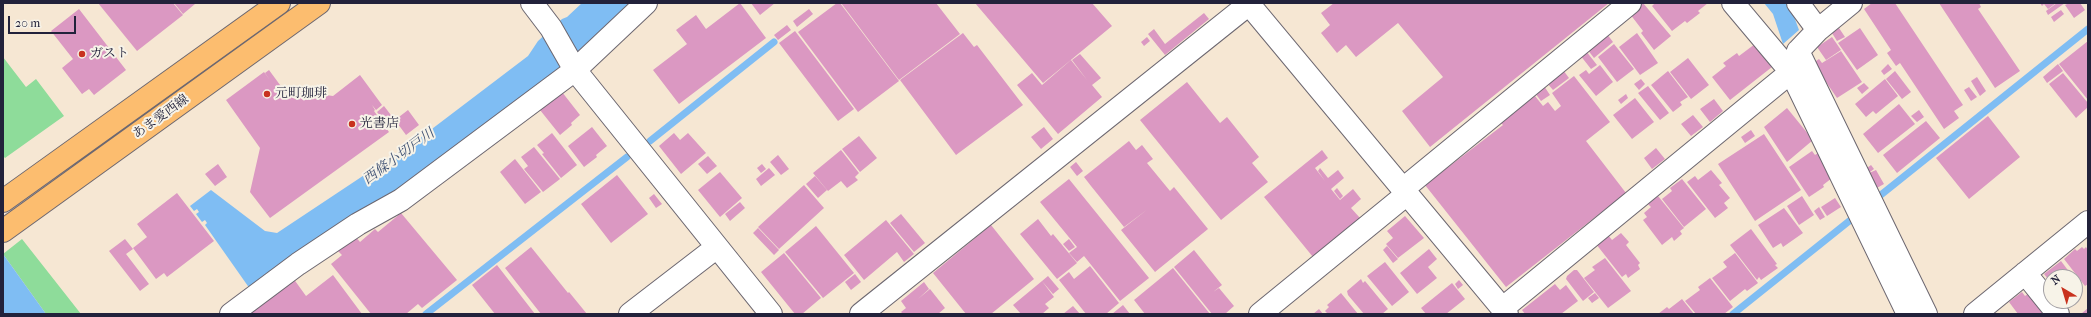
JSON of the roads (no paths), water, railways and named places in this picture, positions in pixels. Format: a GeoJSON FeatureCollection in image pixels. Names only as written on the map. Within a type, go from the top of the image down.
{"type":"FeatureCollection","features":[{"type":"Feature","properties":{"kind":"main road","name":"あま愛西線"},"geometry":{"type":"LineString","coordinates":[[3,201],[279,3]]}},
{"type":"Feature","properties":{"kind":"main road","name":"あま愛西線"},"geometry":{"type":"LineString","coordinates":[[7,228],[319,3]]}},
{"type":"Feature","properties":{"kind":"street"},"geometry":{"type":"LineString","coordinates":[[532,3],[551,28],[573,67],[771,314]]}},
{"type":"Feature","properties":{"kind":"street"},"geometry":{"type":"LineString","coordinates":[[231,314],[298,264],[358,224],[401,200],[573,67],[646,3]]}},
{"type":"Feature","properties":{"kind":"street"},"geometry":{"type":"LineString","coordinates":[[1260,314],[1630,3]]}},
{"type":"Feature","properties":{"kind":"street"},"geometry":{"type":"LineString","coordinates":[[1733,3],[1791,72],[1908,314]]}},
{"type":"Feature","properties":{"kind":"street"},"geometry":{"type":"LineString","coordinates":[[1798,3],[1818,30]]}},
{"type":"Feature","properties":{"kind":"street"},"geometry":{"type":"LineString","coordinates":[[861,314],[1248,4],[1505,311],[1791,72],[1798,50],[1818,30],[1851,3]]}},
{"type":"Feature","properties":{"kind":"street"},"geometry":{"type":"LineString","coordinates":[[1798,50],[1926,314]]}},
{"type":"Feature","properties":{"kind":"street"},"geometry":{"type":"LineString","coordinates":[[1975,314],[2025,273],[2087,226]]}},
{"type":"Feature","properties":{"kind":"street"},"geometry":{"type":"LineString","coordinates":[[630,314],[717,247]]}},
{"type":"Feature","properties":{"kind":"street"},"geometry":{"type":"LineString","coordinates":[[2025,273],[2058,314]]}},
{"type":"Feature","properties":{"kind":"water","name":"西條小切戸川"},"geometry":{"type":"Polygon","coordinates":[[[582,3],[629,3],[557,73],[398,194],[250,289],[205,225],[207,223],[205,220],[202,222],[196,214],[199,212],[197,209],[194,211],[190,206],[211,190],[265,231],[277,233],[420,138],[528,56],[538,41],[582,3]]]}},
{"type":"Feature","properties":{"kind":"water"},"geometry":{"type":"Polygon","coordinates":[[[1764,3],[1789,3],[1799,30],[1783,44],[1773,14],[1764,3]]]}},
{"type":"Feature","properties":{"kind":"water"},"geometry":{"type":"Polygon","coordinates":[[[3,254],[46,314],[3,314],[3,254]]]}},
{"type":"Feature","properties":{"kind":"waterway"},"geometry":{"type":"LineString","coordinates":[[1877,198],[2088,29]]}},
{"type":"Feature","properties":{"kind":"waterway"},"geometry":{"type":"LineString","coordinates":[[650,141],[774,42]]}},
{"type":"Feature","properties":{"kind":"waterway"},"geometry":{"type":"LineString","coordinates":[[426,314],[627,157]]}},
{"type":"Feature","properties":{"kind":"waterway"},"geometry":{"type":"LineString","coordinates":[[1733,314],[1853,218]]}},
{"type":"Feature","properties":{"kind":"place","name":"ガスト"},"geometry":{"type":"Point","coordinates":[82,54]}},
{"type":"Feature","properties":{"kind":"place","name":"元町珈琲"},"geometry":{"type":"Point","coordinates":[267,94]}},
{"type":"Feature","properties":{"kind":"place","name":"光書店"},"geometry":{"type":"Point","coordinates":[352,124]}}]}
